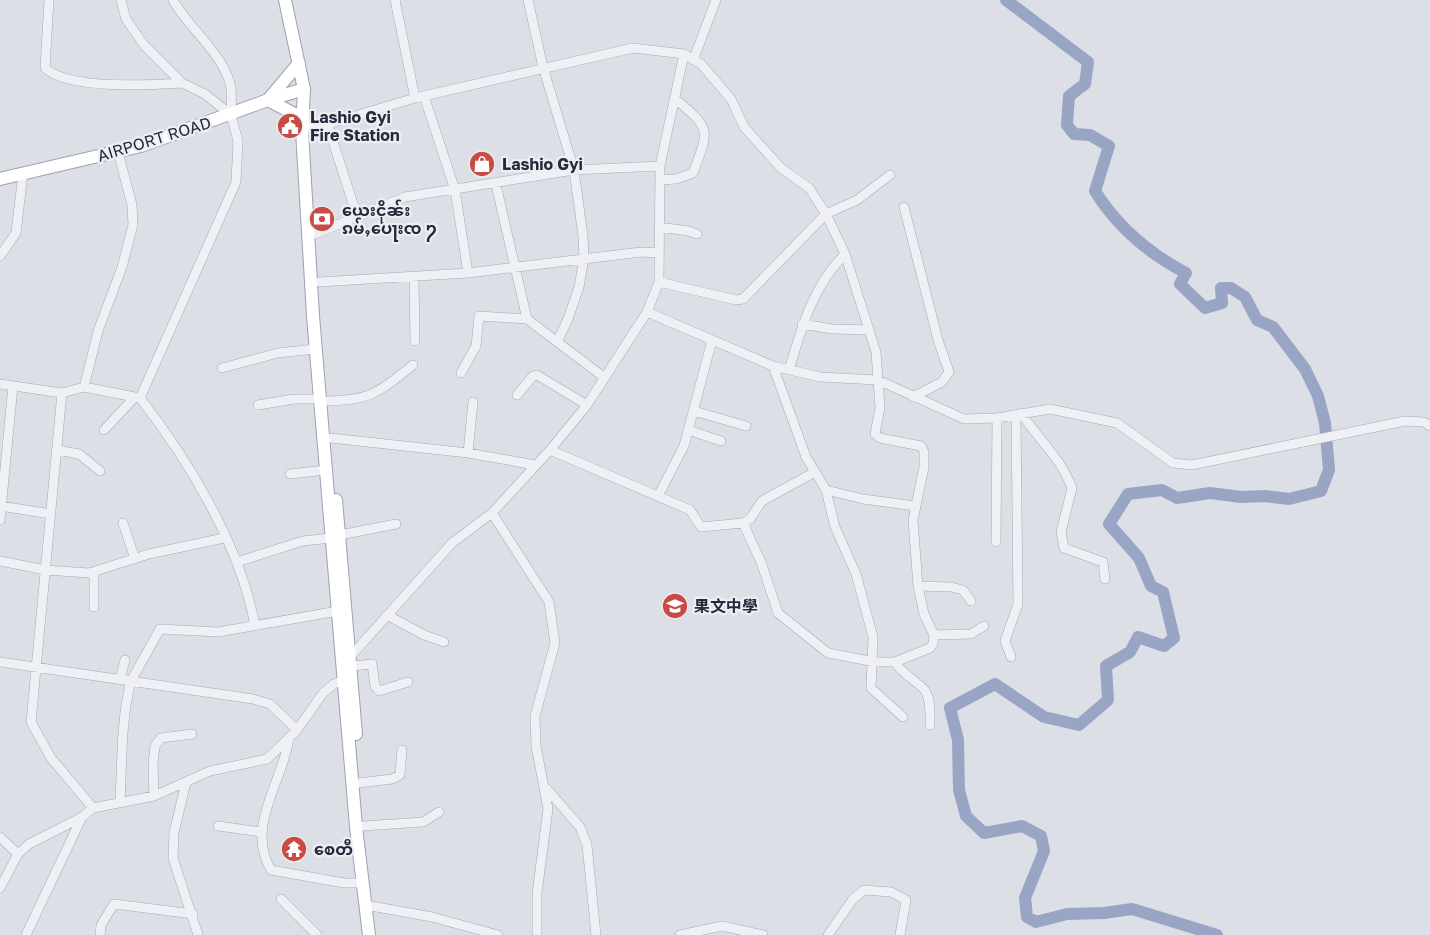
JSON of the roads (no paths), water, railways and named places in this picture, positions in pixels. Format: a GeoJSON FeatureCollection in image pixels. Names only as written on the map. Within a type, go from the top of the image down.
{"type":"FeatureCollection","features":[{"type":"Feature","properties":{"kind":"main road"},"geometry":{"type":"LineString","coordinates":[[285,0],[304,89],[319,282],[326,470],[351,661],[359,783],[375,935]]}},
{"type":"Feature","properties":{"kind":"main road"},"geometry":{"type":"LineString","coordinates":[[299,63],[268,99],[306,124]]}},
{"type":"Feature","properties":{"kind":"main road","name":"AIRPORT ROAD"},"geometry":{"type":"LineString","coordinates":[[0,179],[118,152],[231,115],[268,99],[304,89]]}},
{"type":"Feature","properties":{"kind":"main road"},"geometry":{"type":"LineString","coordinates":[[306,124],[302,131],[315,349],[331,438],[343,680],[369,935]]}},
{"type":"Feature","properties":{"kind":"street"},"geometry":{"type":"LineString","coordinates":[[49,0],[45,68],[51,74],[70,79],[133,87],[182,83]]}},
{"type":"Feature","properties":{"kind":"street"},"geometry":{"type":"LineString","coordinates":[[121,0],[126,19],[144,45],[182,83],[205,94],[231,115]]}},
{"type":"Feature","properties":{"kind":"street"},"geometry":{"type":"LineString","coordinates":[[104,430],[138,397],[236,182],[237,141],[231,115],[231,88],[224,68],[172,0]]}},
{"type":"Feature","properties":{"kind":"street"},"geometry":{"type":"LineString","coordinates":[[395,0],[419,97],[455,190],[468,273]]}},
{"type":"Feature","properties":{"kind":"street"},"geometry":{"type":"LineString","coordinates":[[528,0],[543,67],[574,170],[584,258],[576,298],[556,342]]}},
{"type":"Feature","properties":{"kind":"street"},"geometry":{"type":"LineString","coordinates":[[694,58],[716,0]]}},
{"type":"Feature","properties":{"kind":"street"},"geometry":{"type":"LineString","coordinates":[[306,124],[327,123],[419,97],[633,48],[684,54],[694,58],[731,99],[744,127],[781,168],[809,188],[826,214],[845,254],[876,352],[880,408],[875,434],[880,438],[921,446],[924,452],[921,485],[913,520],[918,586],[924,614],[934,635],[930,648],[895,662],[871,661],[828,653],[778,613],[761,562],[743,523]]}},
{"type":"Feature","properties":{"kind":"street"},"geometry":{"type":"LineString","coordinates":[[408,682],[379,691],[375,686],[372,664],[351,661],[387,615],[452,543],[492,513],[550,450],[587,405],[648,312],[659,282],[660,166],[684,54]]}},
{"type":"Feature","properties":{"kind":"street"},"geometry":{"type":"LineString","coordinates":[[660,180],[676,179],[693,173],[705,138],[705,131],[694,115],[675,99]]}},
{"type":"Feature","properties":{"kind":"street"},"geometry":{"type":"LineString","coordinates":[[327,123],[357,216]]}},
{"type":"Feature","properties":{"kind":"street"},"geometry":{"type":"LineString","coordinates":[[84,387],[98,331],[126,257],[133,225],[132,205],[118,152]]}},
{"type":"Feature","properties":{"kind":"street"},"geometry":{"type":"LineString","coordinates":[[315,234],[405,197],[496,185],[574,170],[660,166]]}},
{"type":"Feature","properties":{"kind":"street"},"geometry":{"type":"LineString","coordinates":[[0,256],[16,233],[23,174]]}},
{"type":"Feature","properties":{"kind":"street"},"geometry":{"type":"LineString","coordinates":[[659,282],[722,297],[743,299],[826,214],[857,200],[890,175]]}},
{"type":"Feature","properties":{"kind":"street"},"geometry":{"type":"LineString","coordinates":[[496,185],[527,320]]}},
{"type":"Feature","properties":{"kind":"street"},"geometry":{"type":"LineString","coordinates":[[904,207],[938,340],[949,372],[942,382],[913,397]]}},
{"type":"Feature","properties":{"kind":"street"},"geometry":{"type":"LineString","coordinates":[[659,227],[697,234]]}},
{"type":"Feature","properties":{"kind":"street"},"geometry":{"type":"LineString","coordinates":[[319,282],[468,273],[584,258],[659,253]]}},
{"type":"Feature","properties":{"kind":"street"},"geometry":{"type":"LineString","coordinates":[[789,370],[802,324],[817,288],[829,270],[845,254]]}},
{"type":"Feature","properties":{"kind":"street"},"geometry":{"type":"LineString","coordinates":[[414,277],[415,341]]}},
{"type":"Feature","properties":{"kind":"street"},"geometry":{"type":"LineString","coordinates":[[648,312],[773,366],[820,376],[878,380],[964,419],[997,418],[1050,409],[1117,423],[1173,463],[1192,465],[1415,420],[1430,426]]}},
{"type":"Feature","properties":{"kind":"street"},"geometry":{"type":"LineString","coordinates":[[461,373],[476,346],[479,316],[527,320],[605,378]]}},
{"type":"Feature","properties":{"kind":"street"},"geometry":{"type":"LineString","coordinates":[[802,324],[869,330]]}},
{"type":"Feature","properties":{"kind":"street"},"geometry":{"type":"LineString","coordinates":[[658,496],[684,446],[712,340]]}},
{"type":"Feature","properties":{"kind":"street"},"geometry":{"type":"LineString","coordinates":[[222,368],[278,353],[315,349]]}},
{"type":"Feature","properties":{"kind":"street"},"geometry":{"type":"LineString","coordinates":[[258,405],[294,399],[362,399],[377,394],[413,365]]}},
{"type":"Feature","properties":{"kind":"street"},"geometry":{"type":"LineString","coordinates":[[773,366],[806,457],[826,490],[836,527],[856,574],[873,637],[871,688],[903,717]]}},
{"type":"Feature","properties":{"kind":"street"},"geometry":{"type":"LineString","coordinates":[[517,395],[533,376],[537,375],[587,405]]}},
{"type":"Feature","properties":{"kind":"street"},"geometry":{"type":"LineString","coordinates":[[0,384],[62,393],[84,387],[138,397],[167,432],[191,471],[237,562],[249,593],[255,626]]}},
{"type":"Feature","properties":{"kind":"street"},"geometry":{"type":"LineString","coordinates":[[0,520],[13,386]]}},
{"type":"Feature","properties":{"kind":"street"},"geometry":{"type":"LineString","coordinates":[[62,393],[31,722],[51,758],[93,808]]}},
{"type":"Feature","properties":{"kind":"street"},"geometry":{"type":"LineString","coordinates":[[468,453],[473,402]]}},
{"type":"Feature","properties":{"kind":"street"},"geometry":{"type":"LineString","coordinates":[[694,411],[746,426]]}},
{"type":"Feature","properties":{"kind":"street"},"geometry":{"type":"LineString","coordinates":[[1019,414],[1035,434],[1050,447],[1072,488],[1061,532],[1064,548],[1103,562],[1104,579]]}},
{"type":"Feature","properties":{"kind":"street"},"geometry":{"type":"LineString","coordinates":[[1011,657],[1005,641],[1018,604],[1019,414]]}},
{"type":"Feature","properties":{"kind":"street"},"geometry":{"type":"LineString","coordinates":[[996,542],[997,418]]}},
{"type":"Feature","properties":{"kind":"street"},"geometry":{"type":"LineString","coordinates":[[688,430],[720,441]]}},
{"type":"Feature","properties":{"kind":"street"},"geometry":{"type":"LineString","coordinates":[[331,438],[468,453],[535,465]]}},
{"type":"Feature","properties":{"kind":"street"},"geometry":{"type":"LineString","coordinates":[[57,450],[79,454],[100,471]]}},
{"type":"Feature","properties":{"kind":"street"},"geometry":{"type":"LineString","coordinates":[[550,450],[690,510],[701,527],[743,523],[750,519],[762,501],[815,472]]}},
{"type":"Feature","properties":{"kind":"street"},"geometry":{"type":"LineString","coordinates":[[290,474],[326,470]]}},
{"type":"Feature","properties":{"kind":"street"},"geometry":{"type":"LineString","coordinates":[[826,490],[896,505],[915,506]]}},
{"type":"Feature","properties":{"kind":"street"},"geometry":{"type":"LineString","coordinates":[[1,506],[51,514]]}},
{"type":"Feature","properties":{"kind":"street"},"geometry":{"type":"LineString","coordinates":[[492,513],[549,602],[555,643],[535,716],[536,747],[546,788],[548,809],[537,893],[537,935]]}},
{"type":"Feature","properties":{"kind":"street"},"geometry":{"type":"LineString","coordinates":[[123,523],[135,559]]}},
{"type":"Feature","properties":{"kind":"street"},"geometry":{"type":"LineString","coordinates":[[237,562],[303,541],[396,524]]}},
{"type":"Feature","properties":{"kind":"street"},"geometry":{"type":"LineString","coordinates":[[0,561],[45,570],[72,573],[94,572],[135,559],[224,537]]}},
{"type":"Feature","properties":{"kind":"street"},"geometry":{"type":"LineString","coordinates":[[94,572],[94,607]]}},
{"type":"Feature","properties":{"kind":"street"},"geometry":{"type":"LineString","coordinates":[[918,586],[951,587],[963,590],[971,601]]}},
{"type":"Feature","properties":{"kind":"street"},"geometry":{"type":"LineString","coordinates":[[120,802],[122,749],[131,681],[160,629],[218,632],[338,611]]}},
{"type":"Feature","properties":{"kind":"street"},"geometry":{"type":"LineString","coordinates":[[387,615],[424,635],[444,642]]}},
{"type":"Feature","properties":{"kind":"street"},"geometry":{"type":"LineString","coordinates":[[934,635],[971,634],[984,626]]}},
{"type":"Feature","properties":{"kind":"street"},"geometry":{"type":"LineString","coordinates":[[120,679],[125,660]]}},
{"type":"Feature","properties":{"kind":"street"},"geometry":{"type":"LineString","coordinates":[[0,662],[253,699],[270,704],[297,729]]}},
{"type":"Feature","properties":{"kind":"street"},"geometry":{"type":"LineString","coordinates":[[895,662],[903,674],[925,690],[929,699],[930,726]]}},
{"type":"Feature","properties":{"kind":"street"},"geometry":{"type":"LineString","coordinates":[[0,888],[18,854],[29,844],[82,817],[93,808],[154,796],[210,771],[267,759],[297,729],[323,693],[343,680]]}},
{"type":"Feature","properties":{"kind":"street"},"geometry":{"type":"LineString","coordinates":[[154,796],[155,747],[161,738],[192,734]]}},
{"type":"Feature","properties":{"kind":"street"},"geometry":{"type":"LineString","coordinates":[[289,738],[287,756],[263,817],[263,850],[271,870],[344,883],[362,883]]}},
{"type":"Feature","properties":{"kind":"street"},"geometry":{"type":"LineString","coordinates":[[359,783],[392,780],[400,775],[402,750]]}},
{"type":"Feature","properties":{"kind":"street"},"geometry":{"type":"LineString","coordinates":[[186,782],[174,833],[173,858],[198,935]]}},
{"type":"Feature","properties":{"kind":"street"},"geometry":{"type":"LineString","coordinates":[[546,788],[580,827],[587,845],[596,935]]}},
{"type":"Feature","properties":{"kind":"street"},"geometry":{"type":"LineString","coordinates":[[363,826],[423,822],[439,812]]}},
{"type":"Feature","properties":{"kind":"street"},"geometry":{"type":"LineString","coordinates":[[26,935],[82,817]]}},
{"type":"Feature","properties":{"kind":"street"},"geometry":{"type":"LineString","coordinates":[[218,826],[262,832]]}},
{"type":"Feature","properties":{"kind":"street"},"geometry":{"type":"LineString","coordinates":[[0,837],[18,854]]}},
{"type":"Feature","properties":{"kind":"street"},"geometry":{"type":"LineString","coordinates":[[828,935],[853,899],[864,890],[891,892],[906,900],[900,935]]}},
{"type":"Feature","properties":{"kind":"street"},"geometry":{"type":"LineString","coordinates":[[281,899],[317,935]]}},
{"type":"Feature","properties":{"kind":"street"},"geometry":{"type":"LineString","coordinates":[[100,935],[101,925],[114,904],[193,914]]}},
{"type":"Feature","properties":{"kind":"street"},"geometry":{"type":"LineString","coordinates":[[371,906],[432,917],[498,935]]}},
{"type":"Feature","properties":{"kind":"street"},"geometry":{"type":"LineString","coordinates":[[680,935],[722,926],[763,935]]}},
{"type":"Feature","properties":{"kind":"waterway"},"geometry":{"type":"LineString","coordinates":[[1006,0],[1088,62],[1085,84],[1069,96],[1067,125],[1074,134],[1090,135],[1109,146],[1095,191],[1114,217],[1147,248],[1186,273],[1180,284],[1205,308],[1222,303],[1221,288],[1231,288],[1245,297],[1257,320],[1273,327],[1305,369],[1318,396],[1325,423],[1329,470],[1321,491],[1289,499],[1210,493],[1177,498],[1162,490],[1128,494],[1109,524],[1139,558],[1151,586],[1163,592],[1174,638],[1164,646],[1138,637],[1130,652],[1106,666],[1108,700],[1079,725],[1044,717],[995,684],[950,708],[958,740],[959,790],[966,816],[984,833],[1022,826],[1041,836],[1044,851],[1025,898],[1027,917],[1036,922],[1067,914],[1104,913],[1132,909],[1217,935]]}},
{"type":"Feature","properties":{"kind":"place","name":"Lashio Gyi Fire Station"},"geometry":{"type":"Point","coordinates":[290,126]}},
{"type":"Feature","properties":{"kind":"place","name":"Lashio Gyi"},"geometry":{"type":"Point","coordinates":[482,164]}},
{"type":"Feature","properties":{"kind":"place","name":"ယေးငိုၼ်း ၵမ်ႇပေႃးၸ ႒"},"geometry":{"type":"Point","coordinates":[322,219]}},
{"type":"Feature","properties":{"kind":"place","name":"果文中學"},"geometry":{"type":"Point","coordinates":[675,606]}},
{"type":"Feature","properties":{"kind":"place","name":"စေတီ"},"geometry":{"type":"Point","coordinates":[294,849]}}]}
